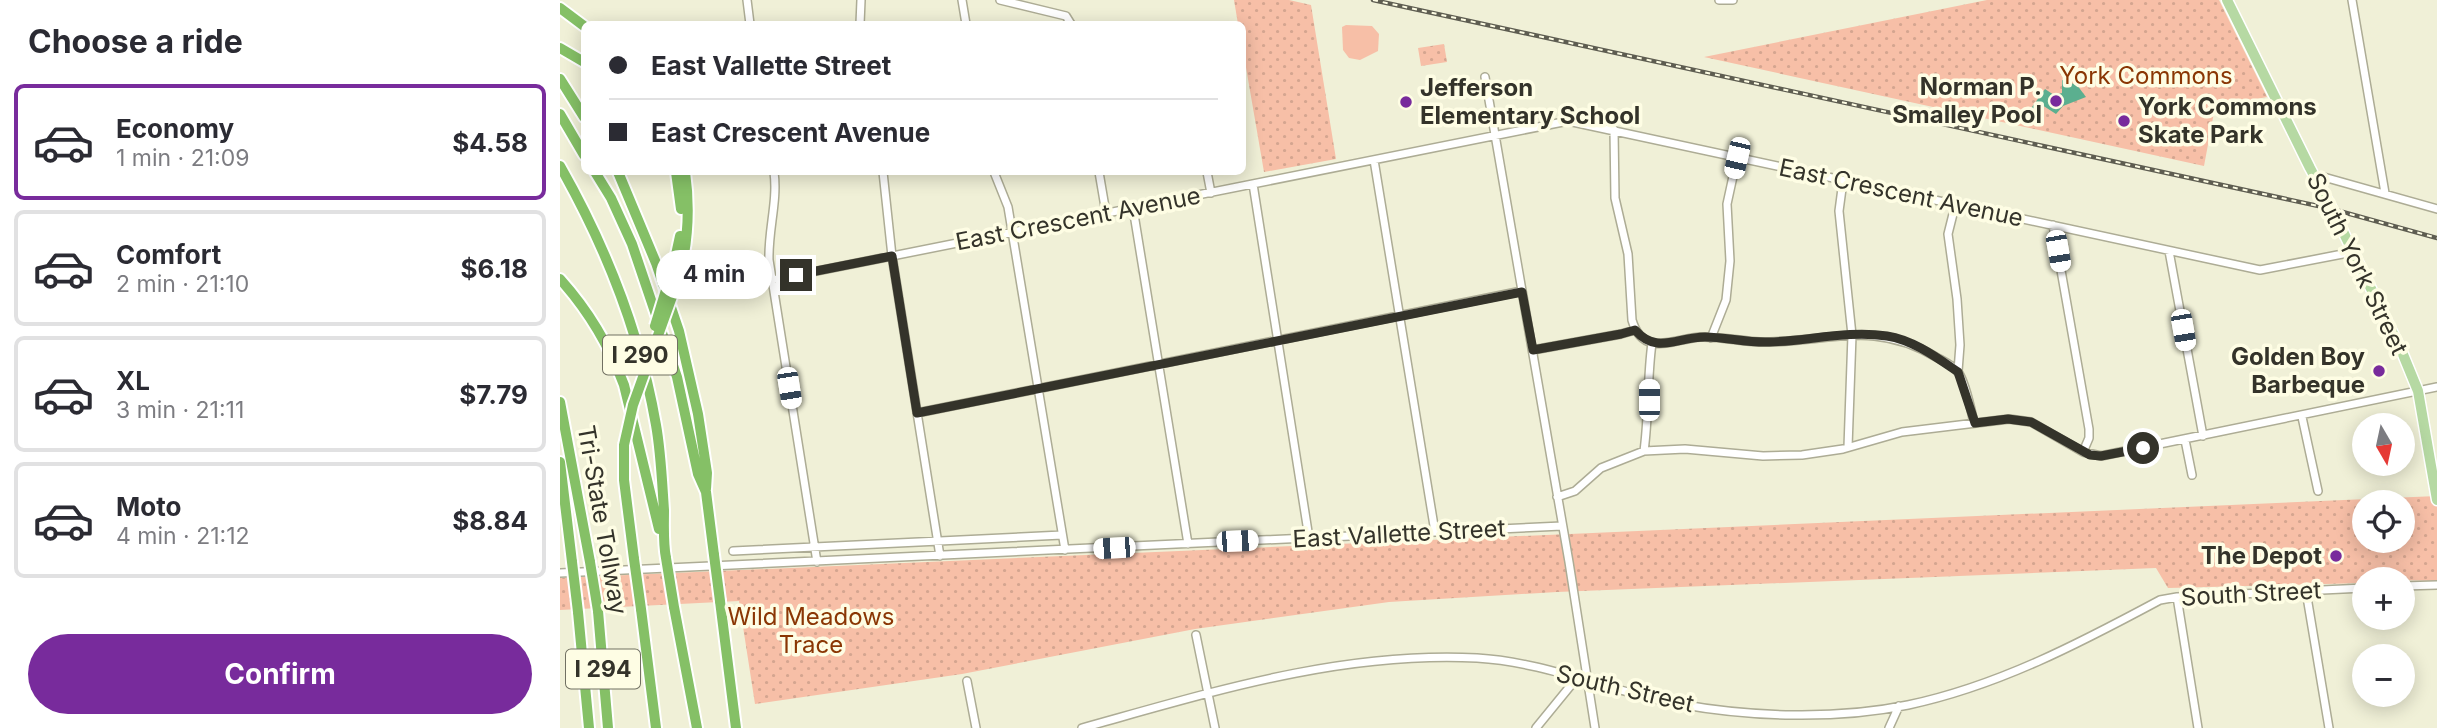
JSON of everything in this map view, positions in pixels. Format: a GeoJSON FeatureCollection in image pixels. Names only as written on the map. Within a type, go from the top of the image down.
{"type":"FeatureCollection","features":[{"type":"Feature","properties":{"kind":"highway"},"geometry":{"type":"LineString","coordinates":[[560,8],[581,24]]}},
{"type":"Feature","properties":{"kind":"highway"},"geometry":{"type":"LineString","coordinates":[[560,48],[581,60]]}},
{"type":"Feature","properties":{"kind":"highway"},"geometry":{"type":"LineString","coordinates":[[560,79],[581,112]]}},
{"type":"Feature","properties":{"kind":"highway"},"geometry":{"type":"LineString","coordinates":[[560,114],[581,150]]}},
{"type":"Feature","properties":{"kind":"highway","name":"I 290"},"geometry":{"type":"LineString","coordinates":[[560,166],[602,247],[636,337],[656,426],[662,476],[666,555],[697,728]]}},
{"type":"Feature","properties":{"kind":"highway","name":"I 290"},"geometry":{"type":"LineString","coordinates":[[597,175],[611,198],[632,244],[653,302],[677,377],[698,474],[706,492],[736,728]]}},
{"type":"Feature","properties":{"kind":"highway"},"geometry":{"type":"LineString","coordinates":[[619,175],[656,262],[679,331],[698,414],[707,473],[706,492]]}},
{"type":"Feature","properties":{"kind":"highway"},"geometry":{"type":"LineString","coordinates":[[656,728],[624,480],[624,445],[679,242],[682,214],[676,175]]}},
{"type":"Feature","properties":{"kind":"highway"},"geometry":{"type":"LineString","coordinates":[[650,353],[659,337],[679,277],[687,229],[685,175]]}},
{"type":"Feature","properties":{"kind":"highway"},"geometry":{"type":"LineString","coordinates":[[560,279],[592,319],[616,364],[627,397],[666,555]]}},
{"type":"Feature","properties":{"kind":"highway","name":"Tri-State Tollway"},"geometry":{"type":"LineString","coordinates":[[560,402],[598,611],[608,728]]}},
{"type":"Feature","properties":{"kind":"highway","name":"Tri-State Tollway"},"geometry":{"type":"LineString","coordinates":[[560,462],[589,728]]}},
{"type":"Feature","properties":{"kind":"highway"},"geometry":{"type":"LineString","coordinates":[[560,508],[572,562]]}},
{"type":"Feature","properties":{"kind":"main road","name":"South York Street"},"geometry":{"type":"LineString","coordinates":[[2227,0],[2402,352],[2418,391],[2437,500]]}},
{"type":"Feature","properties":{"kind":"street"},"geometry":{"type":"LineString","coordinates":[[747,0],[750,21]]}},
{"type":"Feature","properties":{"kind":"street"},"geometry":{"type":"LineString","coordinates":[[860,21],[861,0]]}},
{"type":"Feature","properties":{"kind":"street"},"geometry":{"type":"LineString","coordinates":[[962,0],[966,21]]}},
{"type":"Feature","properties":{"kind":"street"},"geometry":{"type":"LineString","coordinates":[[1000,0],[1051,11],[1066,16],[1069,21]]}},
{"type":"Feature","properties":{"kind":"street"},"geometry":{"type":"LineString","coordinates":[[1719,0],[1733,0]]}},
{"type":"Feature","properties":{"kind":"street"},"geometry":{"type":"LineString","coordinates":[[2352,0],[2385,193]]}},
{"type":"Feature","properties":{"kind":"street"},"geometry":{"type":"LineString","coordinates":[[1485,77],[1595,728]]}},
{"type":"Feature","properties":{"kind":"street","name":"East Crescent Avenue"},"geometry":{"type":"LineString","coordinates":[[707,293],[1568,121],[2264,271],[2353,252]]}},
{"type":"Feature","properties":{"kind":"street"},"geometry":{"type":"LineString","coordinates":[[1615,130],[1615,198],[1628,254],[1632,320],[1635,330],[1643,339],[1665,344],[1711,338],[1770,342],[1877,335],[1901,339],[1928,352],[1958,372]]}},
{"type":"Feature","properties":{"kind":"street"},"geometry":{"type":"LineString","coordinates":[[1711,338],[1726,300],[1730,261],[1727,204],[1737,158]]}},
{"type":"Feature","properties":{"kind":"street"},"geometry":{"type":"LineString","coordinates":[[1374,160],[1435,532]]}},
{"type":"Feature","properties":{"kind":"street"},"geometry":{"type":"LineString","coordinates":[[2313,174],[2437,209]]}},
{"type":"Feature","properties":{"kind":"street"},"geometry":{"type":"LineString","coordinates":[[774,175],[775,201],[768,245],[817,562]]}},
{"type":"Feature","properties":{"kind":"street"},"geometry":{"type":"LineString","coordinates":[[883,175],[892,256],[940,556]]}},
{"type":"Feature","properties":{"kind":"street"},"geometry":{"type":"LineString","coordinates":[[995,175],[1008,207],[1013,232],[1065,550]]}},
{"type":"Feature","properties":{"kind":"street"},"geometry":{"type":"LineString","coordinates":[[1100,175],[1107,214]]}},
{"type":"Feature","properties":{"kind":"street"},"geometry":{"type":"LineString","coordinates":[[1208,175],[1211,192]]}},
{"type":"Feature","properties":{"kind":"street"},"geometry":{"type":"LineString","coordinates":[[1843,181],[1839,211],[1852,335],[1848,447]]}},
{"type":"Feature","properties":{"kind":"street"},"geometry":{"type":"LineString","coordinates":[[1254,184],[1309,538]]}},
{"type":"Feature","properties":{"kind":"street"},"geometry":{"type":"LineString","coordinates":[[1955,206],[1948,234],[1957,299],[1960,345],[1958,372],[1975,423]]}},
{"type":"Feature","properties":{"kind":"street"},"geometry":{"type":"LineString","coordinates":[[1133,208],[1188,544]]}},
{"type":"Feature","properties":{"kind":"street"},"geometry":{"type":"LineString","coordinates":[[2053,225],[2089,429],[2089,438],[2083,452]]}},
{"type":"Feature","properties":{"kind":"street"},"geometry":{"type":"LineString","coordinates":[[2169,251],[2203,436]]}},
{"type":"Feature","properties":{"kind":"street"},"geometry":{"type":"LineString","coordinates":[[917,413],[1522,292]]}},
{"type":"Feature","properties":{"kind":"street"},"geometry":{"type":"LineString","coordinates":[[1533,350],[1635,330]]}},
{"type":"Feature","properties":{"kind":"street"},"geometry":{"type":"LineString","coordinates":[[1644,452],[1653,343]]}},
{"type":"Feature","properties":{"kind":"street"},"geometry":{"type":"LineString","coordinates":[[1557,497],[1575,491],[1601,468],[1644,452],[1695,450],[1783,456],[1821,453],[1902,432],[2008,419],[2031,422],[2083,452],[2101,456],[2437,387]]}},
{"type":"Feature","properties":{"kind":"street"},"geometry":{"type":"LineString","coordinates":[[2302,416],[2318,491]]}},
{"type":"Feature","properties":{"kind":"street"},"geometry":{"type":"LineString","coordinates":[[2185,440],[2192,475]]}},
{"type":"Feature","properties":{"kind":"street","name":"East Vallette Street"},"geometry":{"type":"LineString","coordinates":[[560,573],[1562,526]]}},
{"type":"Feature","properties":{"kind":"street"},"geometry":{"type":"LineString","coordinates":[[733,551],[1062,535]]}},
{"type":"Feature","properties":{"kind":"street"},"geometry":{"type":"LineString","coordinates":[[2415,586],[2437,585]]}},
{"type":"Feature","properties":{"kind":"street","name":"South Street"},"geometry":{"type":"LineString","coordinates":[[1082,728],[1296,672],[1406,658],[1521,663],[1661,701],[1754,713],[1826,713],[1899,706],[1956,692],[2013,672],[2101,632],[2160,600],[2352,589]]}},
{"type":"Feature","properties":{"kind":"street"},"geometry":{"type":"LineString","coordinates":[[2306,591],[2329,728]]}},
{"type":"Feature","properties":{"kind":"street"},"geometry":{"type":"LineString","coordinates":[[2177,597],[2198,728]]}},
{"type":"Feature","properties":{"kind":"street"},"geometry":{"type":"LineString","coordinates":[[1196,635],[1215,728]]}},
{"type":"Feature","properties":{"kind":"street"},"geometry":{"type":"LineString","coordinates":[[1536,728],[1576,679]]}},
{"type":"Feature","properties":{"kind":"street"},"geometry":{"type":"LineString","coordinates":[[967,681],[976,728]]}},
{"type":"Feature","properties":{"kind":"street"},"geometry":{"type":"LineString","coordinates":[[1889,728],[1899,706]]}},
{"type":"Feature","properties":{"kind":"green space"},"geometry":{"type":"Polygon","coordinates":[[[1234,0],[1289,0],[1311,5],[1336,159],[1264,172],[1246,67],[1246,21],[1238,21],[1234,0]]]}},
{"type":"Feature","properties":{"kind":"green space","name":"York Commons"},"geometry":{"type":"Polygon","coordinates":[[[1987,0],[2219,0],[2267,97],[2215,107],[2204,166],[1704,57],[1987,0]]]}},
{"type":"Feature","properties":{"kind":"green space"},"geometry":{"type":"Polygon","coordinates":[[[1372,26],[1379,34],[1378,51],[1360,60],[1349,58],[1343,50],[1342,27],[1372,26]]]}},
{"type":"Feature","properties":{"kind":"green space"},"geometry":{"type":"Polygon","coordinates":[[[1444,44],[1447,62],[1421,66],[1418,48],[1444,44]]]}},
{"type":"Feature","properties":{"kind":"green space","name":"Wild Meadows Trace"},"geometry":{"type":"Polygon","coordinates":[[[2437,496],[2437,581],[2415,580],[2415,567],[2352,567],[2352,583],[2168,588],[2156,568],[1557,592],[1389,602],[1195,629],[962,674],[755,704],[739,601],[560,610],[560,578],[2352,500],[2352,553],[2415,553],[2415,497],[2437,496]]]}},
{"type":"Feature","properties":{"kind":"shaded area","name":"Norman P. Smalley Pool"},"geometry":{"type":"Polygon","coordinates":[[[2062,80],[2077,85],[2086,97],[2063,106],[2056,114],[2042,105],[2035,115],[2029,111],[2045,89],[2054,95],[2062,93],[2062,80]]]}},
{"type":"Feature","properties":{"kind":"railway"},"geometry":{"type":"LineString","coordinates":[[1373,0],[2332,209],[2437,238]]}},
{"type":"Feature","properties":{"kind":"place","name":"Norman P. Smalley Pool"},"geometry":{"type":"Point","coordinates":[2056,101]}},
{"type":"Feature","properties":{"kind":"place","name":"Jefferson Elementary School"},"geometry":{"type":"Point","coordinates":[1406,102]}},
{"type":"Feature","properties":{"kind":"place","name":"York Commons Skate Park"},"geometry":{"type":"Point","coordinates":[2124,121]}},
{"type":"Feature","properties":{"kind":"place","name":"Golden Boy Barbeque"},"geometry":{"type":"Point","coordinates":[2379,371]}},
{"type":"Feature","properties":{"kind":"place","name":"The Depot"},"geometry":{"type":"Point","coordinates":[2336,556]}},
{"type":"Feature","properties":{"kind":"route"},"geometry":{"type":"LineString","coordinates":[[796,275],[892,256],[917,413],[1522,292],[1533,350],[1635,330],[1643,339],[1665,344],[1701,337],[1770,342],[1871,334],[1888,336],[1914,344],[1958,372],[1975,423],[2008,419],[2031,422],[2090,455],[2101,456],[2143,448]]}}]}
